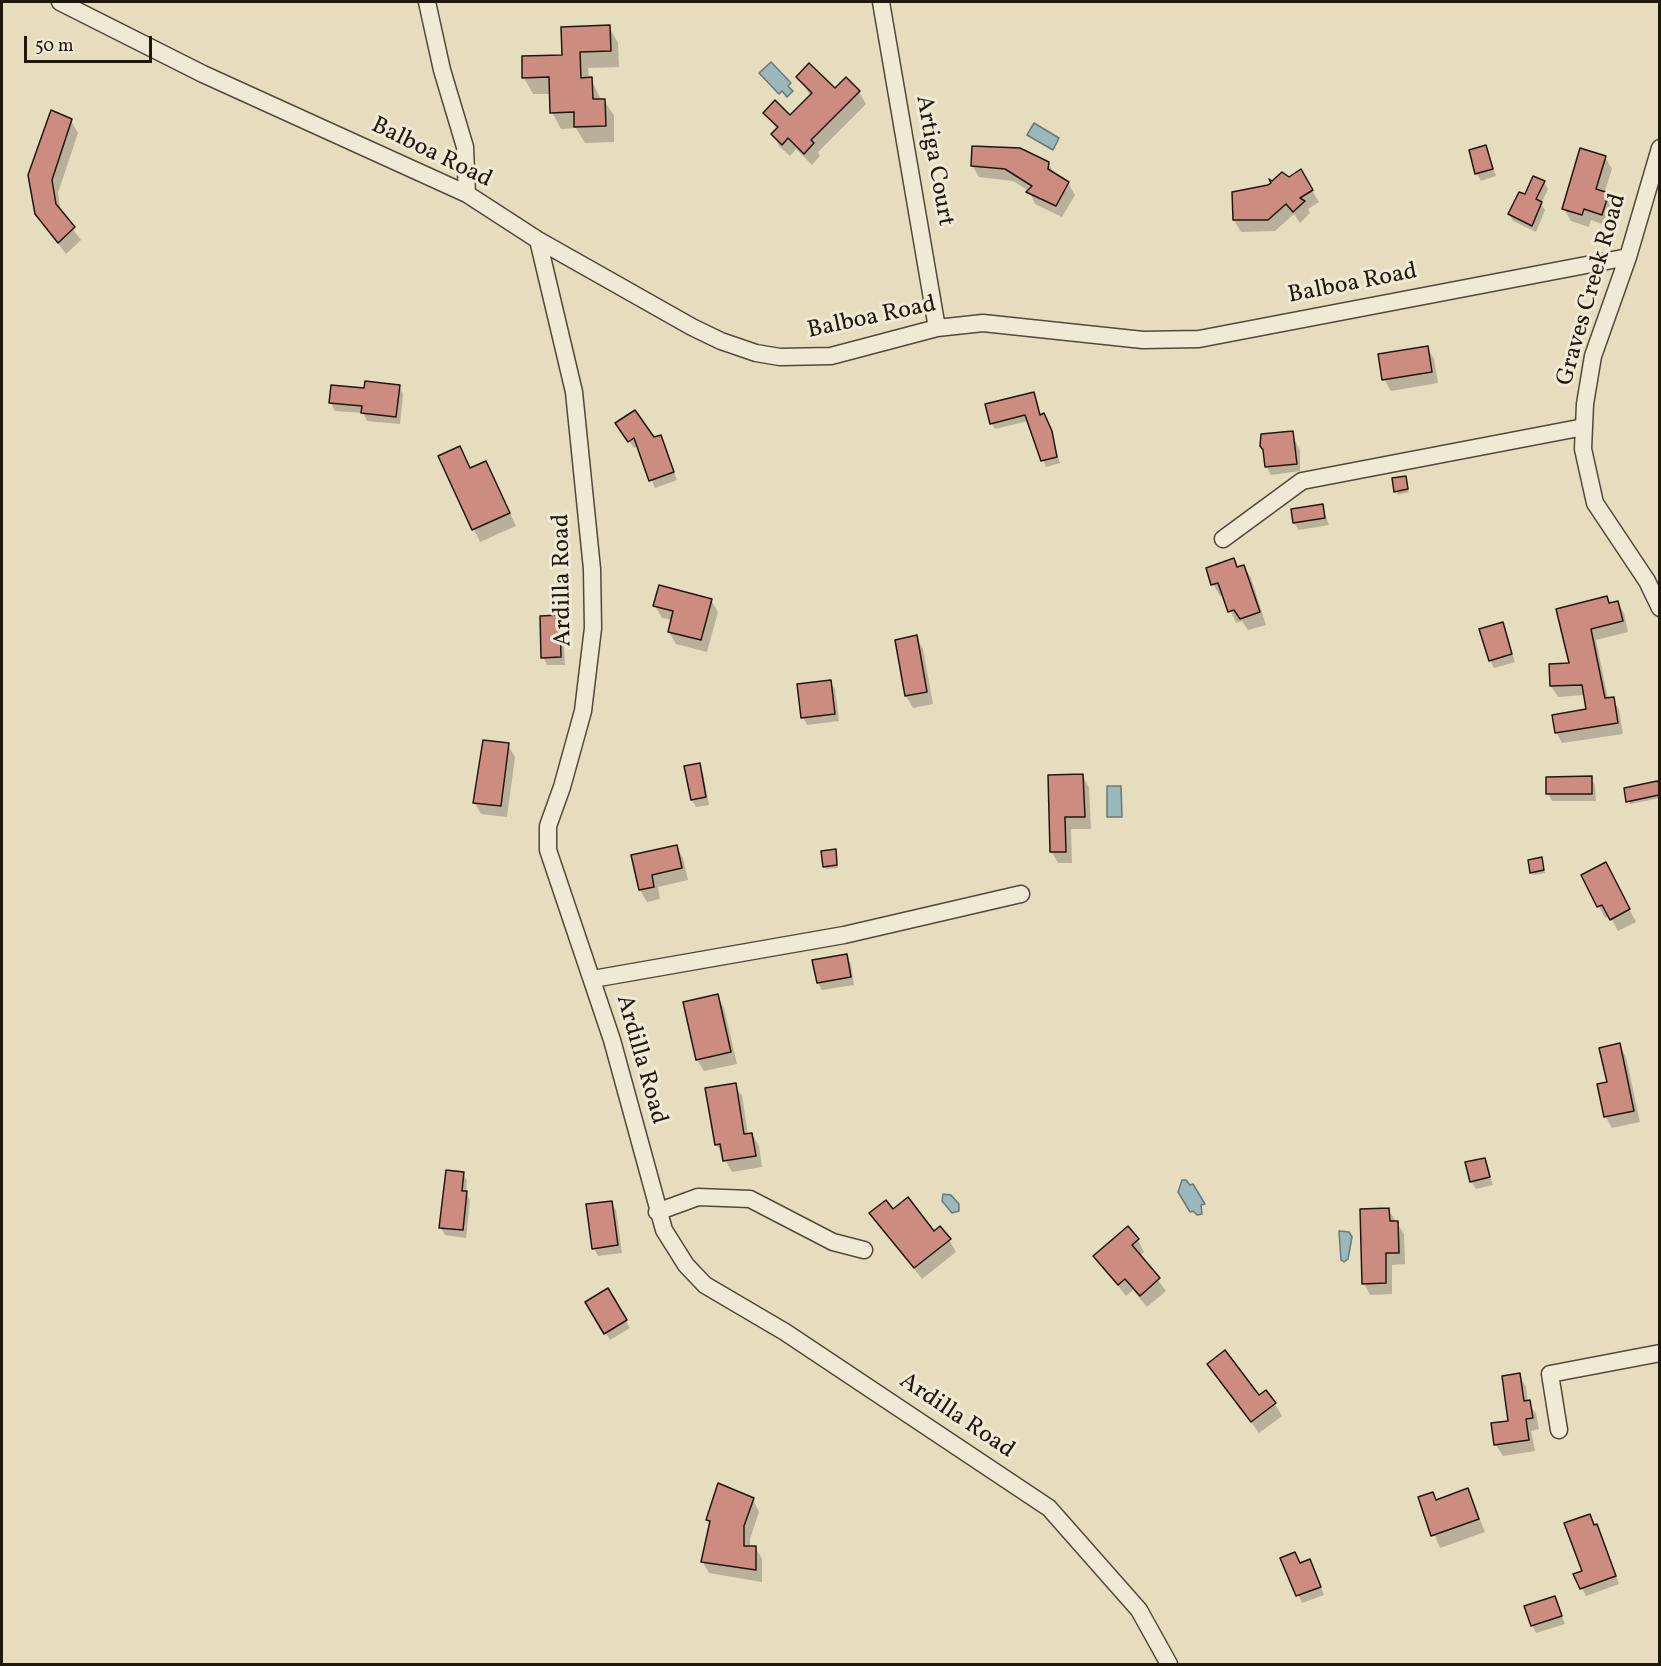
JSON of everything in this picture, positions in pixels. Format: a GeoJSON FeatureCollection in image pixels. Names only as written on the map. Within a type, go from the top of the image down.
{"type":"FeatureCollection","features":[{"type":"Feature","properties":{"kind":"street","name":"Balboa Road"},"geometry":{"type":"LineString","coordinates":[[60,2],[203,74],[467,194],[538,240],[692,327],[721,341],[756,353],[807,359],[831,356],[937,328],[965,324],[1004,324],[1143,340],[1199,339],[1628,256]]}},
{"type":"Feature","properties":{"kind":"street"},"geometry":{"type":"LineString","coordinates":[[427,2],[442,70],[465,147],[467,194]]}},
{"type":"Feature","properties":{"kind":"street","name":"Artiga Court"},"geometry":{"type":"LineString","coordinates":[[881,2],[937,328]]}},
{"type":"Feature","properties":{"kind":"street","name":"Graves Creek Road"},"geometry":{"type":"LineString","coordinates":[[1659,148],[1628,256],[1593,356],[1585,404],[1583,449],[1595,503],[1647,581],[1659,608]]}},
{"type":"Feature","properties":{"kind":"street","name":"Ardilla Road"},"geometry":{"type":"LineString","coordinates":[[538,240],[574,392],[592,569],[593,616],[583,711],[562,787],[548,826],[548,850],[593,979],[657,1212],[670,1243],[705,1285],[784,1332],[1049,1508],[1139,1610],[1169,1665]]}},
{"type":"Feature","properties":{"kind":"street"},"geometry":{"type":"LineString","coordinates":[[1223,539],[1302,481],[1584,427]]}},
{"type":"Feature","properties":{"kind":"street"},"geometry":{"type":"LineString","coordinates":[[593,979],[844,935],[1021,894]]}},
{"type":"Feature","properties":{"kind":"street"},"geometry":{"type":"LineString","coordinates":[[657,1212],[698,1197],[750,1199],[833,1242],[864,1250]]}},
{"type":"Feature","properties":{"kind":"street"},"geometry":{"type":"LineString","coordinates":[[1558,1430],[1550,1374],[1659,1353]]}},
{"type":"Feature","properties":{"kind":"water"},"geometry":{"type":"Polygon","coordinates":[[[771,62],[791,83],[788,86],[793,91],[787,97],[782,91],[779,94],[759,73],[771,62]]]}},
{"type":"Feature","properties":{"kind":"water"},"geometry":{"type":"Polygon","coordinates":[[[1034,123],[1059,138],[1053,150],[1027,135],[1034,123]]]}},
{"type":"Feature","properties":{"kind":"water"},"geometry":{"type":"Polygon","coordinates":[[[1107,786],[1121,786],[1122,817],[1107,817],[1107,786]]]}},
{"type":"Feature","properties":{"kind":"water"},"geometry":{"type":"Polygon","coordinates":[[[1182,1180],[1186,1180],[1190,1185],[1193,1184],[1205,1204],[1201,1205],[1202,1214],[1197,1215],[1193,1211],[1190,1212],[1178,1192],[1182,1180]]]}},
{"type":"Feature","properties":{"kind":"water"},"geometry":{"type":"Polygon","coordinates":[[[943,1194],[951,1195],[959,1204],[959,1211],[952,1213],[942,1201],[943,1194]]]}},
{"type":"Feature","properties":{"kind":"water"},"geometry":{"type":"Polygon","coordinates":[[[1339,1231],[1349,1232],[1352,1237],[1348,1259],[1344,1262],[1341,1260],[1339,1231]]]}},
{"type":"Feature","properties":{"kind":"building"},"geometry":{"type":"Polygon","coordinates":[[[610,25],[611,51],[580,52],[581,78],[592,77],[593,99],[605,99],[606,126],[574,127],[574,112],[550,113],[549,77],[522,78],[522,56],[562,55],[561,27],[610,25]]]}},
{"type":"Feature","properties":{"kind":"building"},"geometry":{"type":"Polygon","coordinates":[[[809,63],[835,88],[846,77],[860,91],[811,140],[814,143],[804,154],[788,138],[782,145],[771,134],[778,127],[763,113],[775,100],[790,115],[812,93],[796,77],[809,63]]]}},
{"type":"Feature","properties":{"kind":"building"},"geometry":{"type":"Polygon","coordinates":[[[51,110],[72,119],[52,180],[56,204],[75,227],[58,243],[35,214],[28,175],[51,110]]]}},
{"type":"Feature","properties":{"kind":"building"},"geometry":{"type":"Polygon","coordinates":[[[1486,145],[1493,169],[1475,174],[1469,150],[1486,145]]]}},
{"type":"Feature","properties":{"kind":"building"},"geometry":{"type":"Polygon","coordinates":[[[972,146],[1020,148],[1049,162],[1048,169],[1069,182],[1056,206],[1026,192],[1032,186],[1005,169],[971,166],[972,146]]]}},
{"type":"Feature","properties":{"kind":"building"},"geometry":{"type":"Polygon","coordinates":[[[1580,148],[1606,156],[1596,189],[1609,193],[1602,215],[1584,209],[1582,215],[1562,209],[1580,148]]]}},
{"type":"Feature","properties":{"kind":"building"},"geometry":{"type":"Polygon","coordinates":[[[1301,169],[1313,190],[1300,198],[1305,201],[1293,212],[1286,204],[1268,220],[1233,220],[1232,192],[1268,185],[1271,183],[1269,179],[1272,181],[1282,172],[1289,177],[1301,169]]]}},
{"type":"Feature","properties":{"kind":"building"},"geometry":{"type":"Polygon","coordinates":[[[1533,176],[1545,181],[1536,199],[1542,202],[1532,226],[1508,214],[1519,192],[1525,194],[1533,176]]]}},
{"type":"Feature","properties":{"kind":"building"},"geometry":{"type":"Polygon","coordinates":[[[1428,346],[1432,372],[1382,380],[1378,354],[1428,346]]]}},
{"type":"Feature","properties":{"kind":"building"},"geometry":{"type":"Polygon","coordinates":[[[365,381],[400,385],[396,417],[361,413],[362,406],[329,403],[331,385],[364,388],[365,381]]]}},
{"type":"Feature","properties":{"kind":"building"},"geometry":{"type":"Polygon","coordinates":[[[1034,392],[1040,415],[1044,413],[1052,431],[1057,457],[1041,461],[1025,415],[990,424],[985,404],[1034,392]]]}},
{"type":"Feature","properties":{"kind":"building"},"geometry":{"type":"Polygon","coordinates":[[[635,410],[654,437],[661,435],[674,472],[649,481],[634,438],[628,442],[615,423],[635,410]]]}},
{"type":"Feature","properties":{"kind":"building"},"geometry":{"type":"Polygon","coordinates":[[[1293,431],[1297,464],[1265,467],[1263,450],[1260,446],[1261,434],[1293,431]]]}},
{"type":"Feature","properties":{"kind":"building"},"geometry":{"type":"Polygon","coordinates":[[[460,446],[470,468],[486,461],[510,513],[472,530],[438,456],[460,446]]]}},
{"type":"Feature","properties":{"kind":"building"},"geometry":{"type":"Polygon","coordinates":[[[1406,476],[1408,489],[1394,492],[1392,478],[1406,476]]]}},
{"type":"Feature","properties":{"kind":"building"},"geometry":{"type":"Polygon","coordinates":[[[1323,504],[1325,518],[1293,523],[1291,509],[1323,504]]]}},
{"type":"Feature","properties":{"kind":"building"},"geometry":{"type":"Polygon","coordinates":[[[1234,558],[1237,567],[1244,565],[1260,612],[1240,619],[1234,610],[1228,612],[1218,583],[1211,585],[1206,568],[1234,558]]]}},
{"type":"Feature","properties":{"kind":"building"},"geometry":{"type":"Polygon","coordinates":[[[659,585],[712,599],[701,640],[668,632],[673,611],[653,606],[659,585]]]}},
{"type":"Feature","properties":{"kind":"building"},"geometry":{"type":"Polygon","coordinates":[[[1607,596],[1609,603],[1618,601],[1623,621],[1591,629],[1605,698],[1614,697],[1618,723],[1555,733],[1552,715],[1586,709],[1582,685],[1550,686],[1549,664],[1569,663],[1556,609],[1607,596]]]}},
{"type":"Feature","properties":{"kind":"building"},"geometry":{"type":"Polygon","coordinates":[[[560,615],[561,657],[541,658],[540,616],[560,615]]]}},
{"type":"Feature","properties":{"kind":"building"},"geometry":{"type":"Polygon","coordinates":[[[1503,622],[1512,654],[1489,661],[1479,629],[1503,622]]]}},
{"type":"Feature","properties":{"kind":"building"},"geometry":{"type":"Polygon","coordinates":[[[917,635],[927,692],[905,696],[895,640],[917,635]]]}},
{"type":"Feature","properties":{"kind":"building"},"geometry":{"type":"Polygon","coordinates":[[[831,680],[835,714],[801,718],[797,684],[831,680]]]}},
{"type":"Feature","properties":{"kind":"building"},"geometry":{"type":"Polygon","coordinates":[[[483,740],[509,743],[501,806],[473,803],[483,740]]]}},
{"type":"Feature","properties":{"kind":"building"},"geometry":{"type":"Polygon","coordinates":[[[700,763],[706,797],[691,800],[684,766],[700,763]]]}},
{"type":"Feature","properties":{"kind":"building"},"geometry":{"type":"Polygon","coordinates":[[[1083,774],[1085,817],[1065,817],[1066,852],[1050,852],[1048,775],[1083,774]]]}},
{"type":"Feature","properties":{"kind":"building"},"geometry":{"type":"Polygon","coordinates":[[[1592,776],[1592,794],[1546,794],[1546,777],[1592,776]]]}},
{"type":"Feature","properties":{"kind":"building"},"geometry":{"type":"Polygon","coordinates":[[[1657,781],[1659,795],[1626,802],[1624,788],[1657,781]]]}},
{"type":"Feature","properties":{"kind":"building"},"geometry":{"type":"Polygon","coordinates":[[[677,845],[682,868],[652,875],[654,887],[639,890],[631,855],[677,845]]]}},
{"type":"Feature","properties":{"kind":"building"},"geometry":{"type":"Polygon","coordinates":[[[836,849],[837,865],[823,867],[821,851],[836,849]]]}},
{"type":"Feature","properties":{"kind":"building"},"geometry":{"type":"Polygon","coordinates":[[[1542,857],[1544,870],[1530,873],[1528,860],[1542,857]]]}},
{"type":"Feature","properties":{"kind":"building"},"geometry":{"type":"Polygon","coordinates":[[[1606,862],[1630,909],[1610,920],[1602,905],[1597,907],[1581,875],[1606,862]]]}},
{"type":"Feature","properties":{"kind":"building"},"geometry":{"type":"Polygon","coordinates":[[[847,954],[851,977],[817,983],[812,960],[847,954]]]}},
{"type":"Feature","properties":{"kind":"building"},"geometry":{"type":"Polygon","coordinates":[[[718,994],[731,1052],[696,1060],[683,1002],[718,994]]]}},
{"type":"Feature","properties":{"kind":"building"},"geometry":{"type":"Polygon","coordinates":[[[1620,1043],[1634,1111],[1604,1117],[1597,1084],[1607,1082],[1599,1048],[1620,1043]]]}},
{"type":"Feature","properties":{"kind":"building"},"geometry":{"type":"Polygon","coordinates":[[[736,1083],[744,1134],[752,1133],[756,1156],[723,1161],[720,1144],[715,1145],[705,1088],[736,1083]]]}},
{"type":"Feature","properties":{"kind":"building"},"geometry":{"type":"Polygon","coordinates":[[[1485,1158],[1490,1177],[1470,1182],[1465,1162],[1485,1158]]]}},
{"type":"Feature","properties":{"kind":"building"},"geometry":{"type":"Polygon","coordinates":[[[446,1170],[464,1172],[462,1191],[467,1191],[463,1230],[439,1228],[446,1170]]]}},
{"type":"Feature","properties":{"kind":"building"},"geometry":{"type":"Polygon","coordinates":[[[908,1197],[934,1231],[940,1226],[951,1239],[914,1268],[869,1213],[886,1200],[893,1209],[908,1197]]]}},
{"type":"Feature","properties":{"kind":"building"},"geometry":{"type":"Polygon","coordinates":[[[612,1201],[618,1245],[592,1249],[586,1204],[612,1201]]]}},
{"type":"Feature","properties":{"kind":"building"},"geometry":{"type":"Polygon","coordinates":[[[1389,1208],[1390,1221],[1398,1221],[1399,1253],[1386,1253],[1386,1283],[1362,1284],[1360,1209],[1389,1208]]]}},
{"type":"Feature","properties":{"kind":"building"},"geometry":{"type":"Polygon","coordinates":[[[1128,1226],[1139,1239],[1132,1245],[1160,1278],[1140,1296],[1125,1279],[1118,1285],[1093,1256],[1128,1226]]]}},
{"type":"Feature","properties":{"kind":"building"},"geometry":{"type":"Polygon","coordinates":[[[608,1288],[627,1320],[604,1334],[585,1302],[608,1288]]]}},
{"type":"Feature","properties":{"kind":"building"},"geometry":{"type":"Polygon","coordinates":[[[1225,1350],[1259,1395],[1266,1390],[1276,1403],[1251,1422],[1207,1364],[1225,1350]]]}},
{"type":"Feature","properties":{"kind":"building"},"geometry":{"type":"Polygon","coordinates":[[[1520,1373],[1524,1401],[1530,1400],[1533,1418],[1526,1419],[1529,1440],[1494,1445],[1491,1423],[1508,1421],[1502,1376],[1520,1373]]]}},
{"type":"Feature","properties":{"kind":"building"},"geometry":{"type":"Polygon","coordinates":[[[718,1483],[754,1498],[744,1526],[744,1546],[756,1546],[756,1570],[701,1562],[710,1521],[706,1520],[718,1483]]]}},
{"type":"Feature","properties":{"kind":"building"},"geometry":{"type":"Polygon","coordinates":[[[1468,1488],[1479,1519],[1431,1536],[1418,1497],[1433,1492],[1436,1500],[1468,1488]]]}},
{"type":"Feature","properties":{"kind":"building"},"geometry":{"type":"Polygon","coordinates":[[[1590,1514],[1594,1525],[1597,1524],[1616,1576],[1580,1589],[1573,1574],[1582,1571],[1564,1523],[1590,1514]]]}},
{"type":"Feature","properties":{"kind":"building"},"geometry":{"type":"Polygon","coordinates":[[[1295,1552],[1300,1563],[1310,1559],[1321,1587],[1296,1596],[1280,1558],[1295,1552]]]}},
{"type":"Feature","properties":{"kind":"building"},"geometry":{"type":"Polygon","coordinates":[[[1555,1596],[1562,1616],[1531,1626],[1524,1606],[1555,1596]]]}}]}
